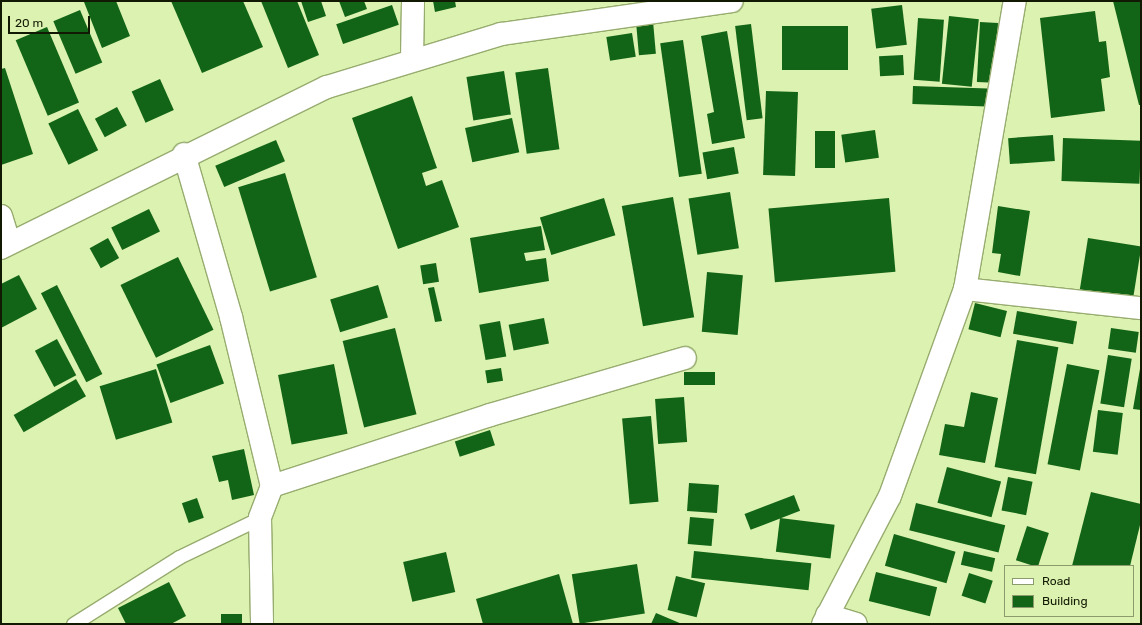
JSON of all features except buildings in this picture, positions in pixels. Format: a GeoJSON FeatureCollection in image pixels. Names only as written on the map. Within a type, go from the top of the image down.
{"type":"FeatureCollection","features":[{"type":"Feature","properties":{"kind":"street"},"geometry":{"type":"LineString","coordinates":[[412,59],[413,1]]}},
{"type":"Feature","properties":{"kind":"street"},"geometry":{"type":"LineString","coordinates":[[1,216],[5,245],[184,154],[327,87],[412,59],[501,34],[658,5],[732,1]]}},
{"type":"Feature","properties":{"kind":"street"},"geometry":{"type":"LineString","coordinates":[[856,624],[825,620],[890,496],[965,289],[1015,1]]}},
{"type":"Feature","properties":{"kind":"street"},"geometry":{"type":"LineString","coordinates":[[184,154],[231,317],[272,486],[260,518],[262,624]]}},
{"type":"Feature","properties":{"kind":"street"},"geometry":{"type":"LineString","coordinates":[[965,289],[1141,308]]}},
{"type":"Feature","properties":{"kind":"street"},"geometry":{"type":"LineString","coordinates":[[272,486],[490,415],[685,358]]}},
{"type":"Feature","properties":{"kind":"lane"},"geometry":{"type":"LineString","coordinates":[[73,624],[179,557],[260,518]]}}]}
